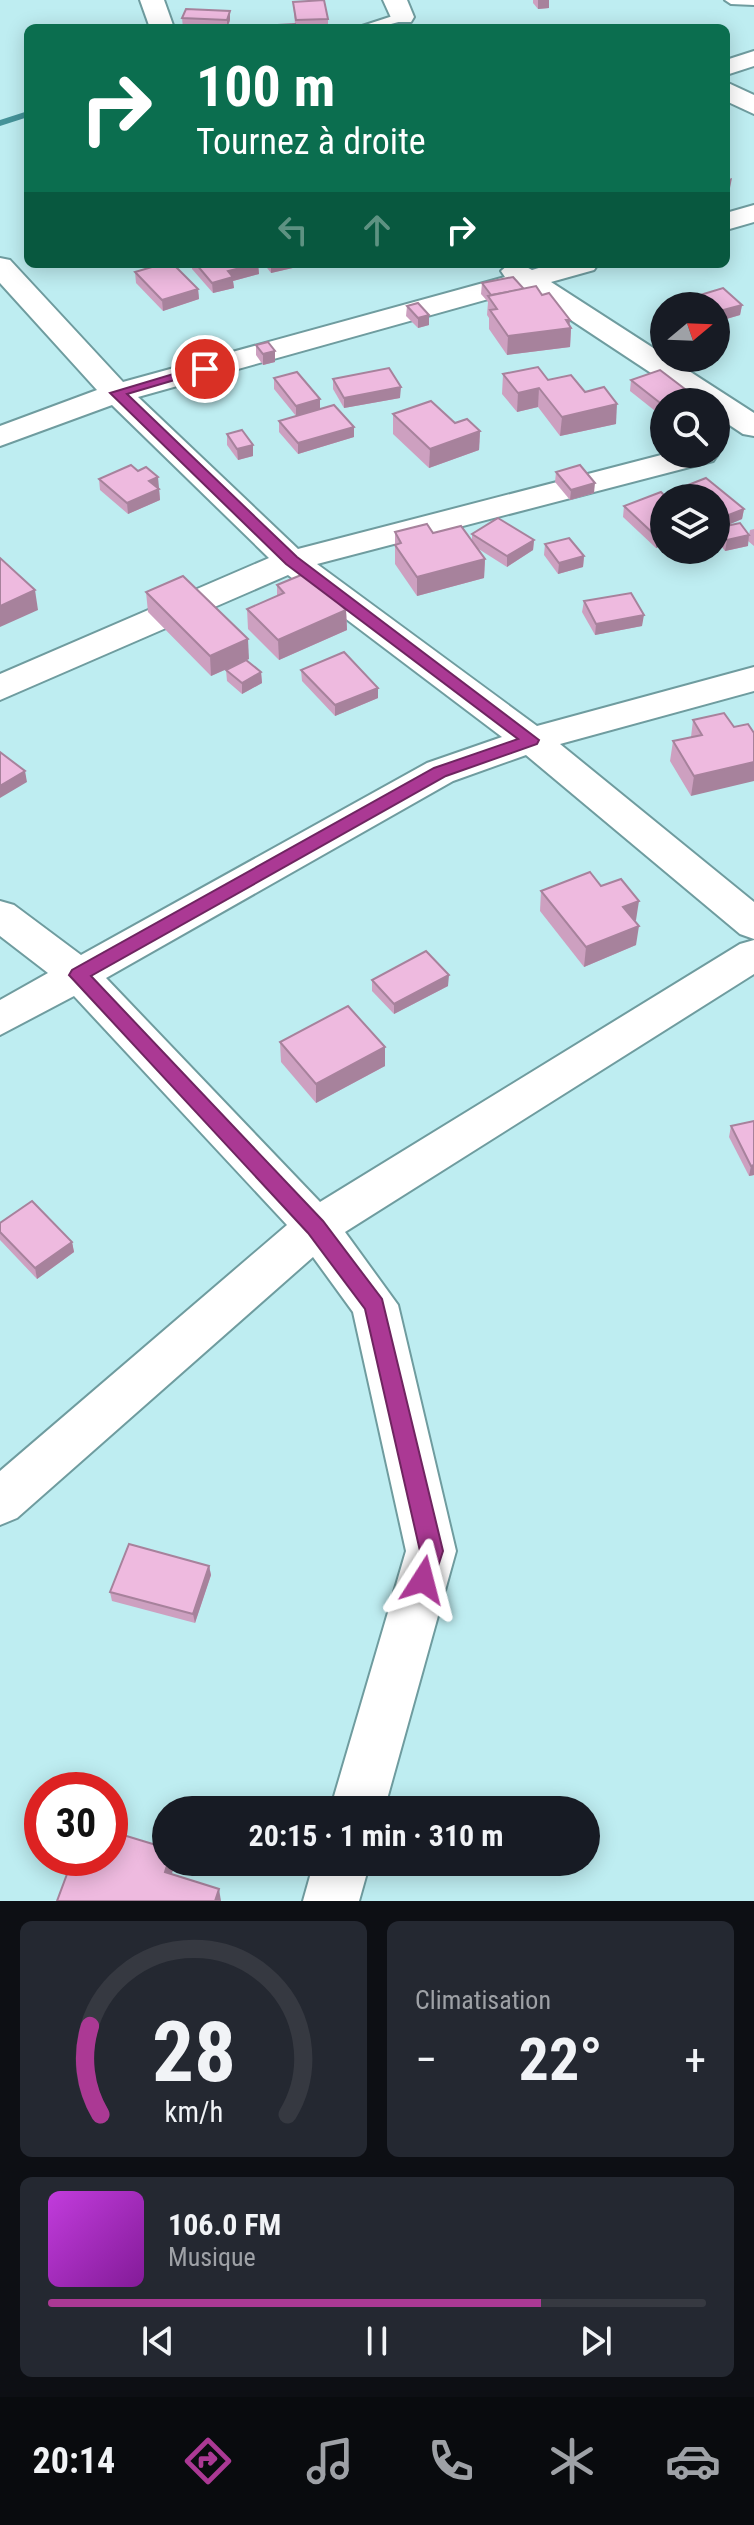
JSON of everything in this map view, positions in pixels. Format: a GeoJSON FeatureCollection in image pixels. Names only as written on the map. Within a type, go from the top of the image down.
{"type":"FeatureCollection","features":[{"type":"Feature","properties":{"kind":"street"},"geometry":{"type":"LineString","coordinates":[[152,0],[161,24]]}},
{"type":"Feature","properties":{"kind":"street"},"geometry":{"type":"LineString","coordinates":[[730,67],[754,58]]}},
{"type":"Feature","properties":{"kind":"street"},"geometry":{"type":"LineString","coordinates":[[730,92],[754,106]]}},
{"type":"Feature","properties":{"kind":"street"},"geometry":{"type":"LineString","coordinates":[[730,221],[754,213]]}},
{"type":"Feature","properties":{"kind":"street"},"geometry":{"type":"LineString","coordinates":[[0,266],[117,393],[291,561],[531,740],[754,924]]}},
{"type":"Feature","properties":{"kind":"street"},"geometry":{"type":"LineString","coordinates":[[0,437],[117,393],[516,272],[550,268]]}},
{"type":"Feature","properties":{"kind":"street"},"geometry":{"type":"LineString","coordinates":[[516,272],[694,388]]}},
{"type":"Feature","properties":{"kind":"street"},"geometry":{"type":"LineString","coordinates":[[730,411],[754,427]]}},
{"type":"Feature","properties":{"kind":"street"},"geometry":{"type":"LineString","coordinates":[[730,446],[754,440]]}},
{"type":"Feature","properties":{"kind":"street"},"geometry":{"type":"LineString","coordinates":[[0,688],[291,561],[650,468]]}},
{"type":"Feature","properties":{"kind":"street"},"geometry":{"type":"LineString","coordinates":[[0,1019],[440,772],[531,740],[754,679]]}},
{"type":"Feature","properties":{"kind":"street"},"geometry":{"type":"LineString","coordinates":[[0,915],[79,975],[316,1227],[375,1305],[431,1551],[361,1796]]}},
{"type":"Feature","properties":{"kind":"street"},"geometry":{"type":"LineString","coordinates":[[0,1502],[316,1227],[754,955]]}},
{"type":"Feature","properties":{"kind":"street"},"geometry":{"type":"LineString","coordinates":[[331,1901],[338,1876]]}},
{"type":"Feature","properties":{"kind":"lane"},"geometry":{"type":"LineString","coordinates":[[731,0],[754,1]]}},
{"type":"Feature","properties":{"kind":"lane"},"geometry":{"type":"LineString","coordinates":[[370,24],[398,9]]}},
{"type":"Feature","properties":{"kind":"building"},"geometry":{"type":"Polygon","coordinates":[[[324,0],[328,19],[296,20],[293,2],[324,0]]]}},
{"type":"Feature","properties":{"kind":"building"},"geometry":{"type":"Polygon","coordinates":[[[186,9],[230,11],[227,20],[182,18],[186,9]]]}},
{"type":"Feature","properties":{"kind":"building"},"geometry":{"type":"Polygon","coordinates":[[[148,268],[177,268],[198,289],[162,300],[135,272],[148,268]]]}},
{"type":"Feature","properties":{"kind":"building"},"geometry":{"type":"Polygon","coordinates":[[[199,268],[240,268],[228,271],[233,277],[212,283],[199,268]]]}},
{"type":"Feature","properties":{"kind":"building"},"geometry":{"type":"Polygon","coordinates":[[[513,277],[524,289],[491,295],[482,283],[513,277]]]}},
{"type":"Feature","properties":{"kind":"building"},"geometry":{"type":"Polygon","coordinates":[[[536,286],[542,295],[549,293],[570,320],[566,320],[571,328],[508,336],[490,310],[497,309],[488,296],[536,286]]]}},
{"type":"Feature","properties":{"kind":"building"},"geometry":{"type":"Polygon","coordinates":[[[730,294],[742,305],[730,308],[730,294]]]}},
{"type":"Feature","properties":{"kind":"building"},"geometry":{"type":"Polygon","coordinates":[[[418,303],[429,315],[418,318],[407,306],[418,303]]]}},
{"type":"Feature","properties":{"kind":"building"},"geometry":{"type":"Polygon","coordinates":[[[268,342],[275,351],[263,354],[256,345],[268,342]]]}},
{"type":"Feature","properties":{"kind":"building"},"geometry":{"type":"Polygon","coordinates":[[[538,367],[548,380],[571,375],[585,392],[604,387],[617,404],[562,417],[539,388],[518,393],[503,374],[538,367]]]}},
{"type":"Feature","properties":{"kind":"building"},"geometry":{"type":"Polygon","coordinates":[[[389,368],[401,387],[344,398],[333,379],[389,368]]]}},
{"type":"Feature","properties":{"kind":"building"},"geometry":{"type":"Polygon","coordinates":[[[297,372],[320,399],[296,406],[274,378],[297,372]]]}},
{"type":"Feature","properties":{"kind":"building"},"geometry":{"type":"Polygon","coordinates":[[[663,372],[684,388],[650,388],[650,395],[631,380],[663,372]]]}},
{"type":"Feature","properties":{"kind":"building"},"geometry":{"type":"Polygon","coordinates":[[[431,401],[455,423],[467,419],[480,431],[430,449],[393,414],[431,401]]]}},
{"type":"Feature","properties":{"kind":"building"},"geometry":{"type":"Polygon","coordinates":[[[334,405],[354,427],[298,443],[279,421],[334,405]]]}},
{"type":"Feature","properties":{"kind":"building"},"geometry":{"type":"Polygon","coordinates":[[[242,430],[253,445],[237,449],[227,434],[242,430]]]}},
{"type":"Feature","properties":{"kind":"building"},"geometry":{"type":"Polygon","coordinates":[[[131,465],[138,471],[146,467],[158,477],[149,481],[159,489],[127,503],[99,479],[131,465]]]}},
{"type":"Feature","properties":{"kind":"building"},"geometry":{"type":"Polygon","coordinates":[[[580,465],[595,483],[571,490],[556,472],[580,465]]]}},
{"type":"Feature","properties":{"kind":"building"},"geometry":{"type":"Polygon","coordinates":[[[706,478],[713,484],[691,484],[706,478]]]}},
{"type":"Feature","properties":{"kind":"building"},"geometry":{"type":"Polygon","coordinates":[[[650,496],[650,530],[624,506],[650,496]]]}},
{"type":"Feature","properties":{"kind":"building"},"geometry":{"type":"Polygon","coordinates":[[[730,498],[744,509],[730,514],[730,498]]]}},
{"type":"Feature","properties":{"kind":"building"},"geometry":{"type":"Polygon","coordinates":[[[498,518],[534,540],[507,556],[472,534],[498,518]]]}},
{"type":"Feature","properties":{"kind":"building"},"geometry":{"type":"Polygon","coordinates":[[[740,523],[749,535],[730,539],[730,525],[740,523]]]}},
{"type":"Feature","properties":{"kind":"building"},"geometry":{"type":"Polygon","coordinates":[[[427,524],[433,533],[461,526],[485,559],[417,577],[395,545],[401,543],[395,532],[427,524]]]}},
{"type":"Feature","properties":{"kind":"building"},"geometry":{"type":"Polygon","coordinates":[[[569,538],[584,556],[559,563],[545,544],[569,538]]]}},
{"type":"Feature","properties":{"kind":"building"},"geometry":{"type":"Polygon","coordinates":[[[0,558],[35,590],[0,606],[0,558]]]}},
{"type":"Feature","properties":{"kind":"building"},"geometry":{"type":"Polygon","coordinates":[[[306,573],[346,610],[278,640],[247,609],[284,593],[277,585],[306,573]]]}},
{"type":"Feature","properties":{"kind":"building"},"geometry":{"type":"Polygon","coordinates":[[[183,576],[248,639],[210,656],[146,592],[183,576]]]}},
{"type":"Feature","properties":{"kind":"building"},"geometry":{"type":"Polygon","coordinates":[[[631,593],[644,615],[596,624],[584,601],[631,593]]]}},
{"type":"Feature","properties":{"kind":"building"},"geometry":{"type":"Polygon","coordinates":[[[344,652],[378,688],[335,705],[301,670],[344,652]]]}},
{"type":"Feature","properties":{"kind":"building"},"geometry":{"type":"Polygon","coordinates":[[[246,660],[261,672],[242,683],[226,670],[246,660]]]}},
{"type":"Feature","properties":{"kind":"building"},"geometry":{"type":"Polygon","coordinates":[[[724,713],[734,727],[748,724],[754,733],[754,762],[694,776],[673,741],[702,735],[693,720],[724,713]]]}},
{"type":"Feature","properties":{"kind":"building"},"geometry":{"type":"Polygon","coordinates":[[[0,752],[25,771],[0,786],[0,752]]]}},
{"type":"Feature","properties":{"kind":"building"},"geometry":{"type":"Polygon","coordinates":[[[590,872],[601,886],[621,879],[639,901],[623,907],[639,926],[586,947],[541,891],[590,872]]]}},
{"type":"Feature","properties":{"kind":"building"},"geometry":{"type":"Polygon","coordinates":[[[426,951],[449,975],[394,1004],[372,980],[426,951]]]}},
{"type":"Feature","properties":{"kind":"building"},"geometry":{"type":"Polygon","coordinates":[[[348,1006],[385,1047],[316,1084],[280,1042],[348,1006]]]}},
{"type":"Feature","properties":{"kind":"building"},"geometry":{"type":"Polygon","coordinates":[[[754,1121],[754,1165],[751,1166],[731,1126],[754,1121]]]}},
{"type":"Feature","properties":{"kind":"building"},"geometry":{"type":"Polygon","coordinates":[[[32,1201],[72,1242],[35,1268],[0,1232],[0,1223],[32,1201]]]}},
{"type":"Feature","properties":{"kind":"building"},"geometry":{"type":"Polygon","coordinates":[[[129,1544],[209,1566],[193,1614],[110,1592],[129,1544]]]}},
{"type":"Feature","properties":{"kind":"building"},"geometry":{"type":"Polygon","coordinates":[[[128,1836],[152,1844],[152,1876],[178,1876],[219,1889],[215,1901],[57,1901],[66,1876],[128,1876],[128,1836]]]}},
{"type":"Feature","properties":{"kind":"waterway"},"geometry":{"type":"LineString","coordinates":[[0,123],[24,115]]}},
{"type":"Feature","properties":{"kind":"route"},"geometry":{"type":"LineString","coordinates":[[205,369],[117,393],[291,561],[531,740],[440,772],[79,975],[316,1227],[375,1305],[431,1551],[423,1580]]}}]}
